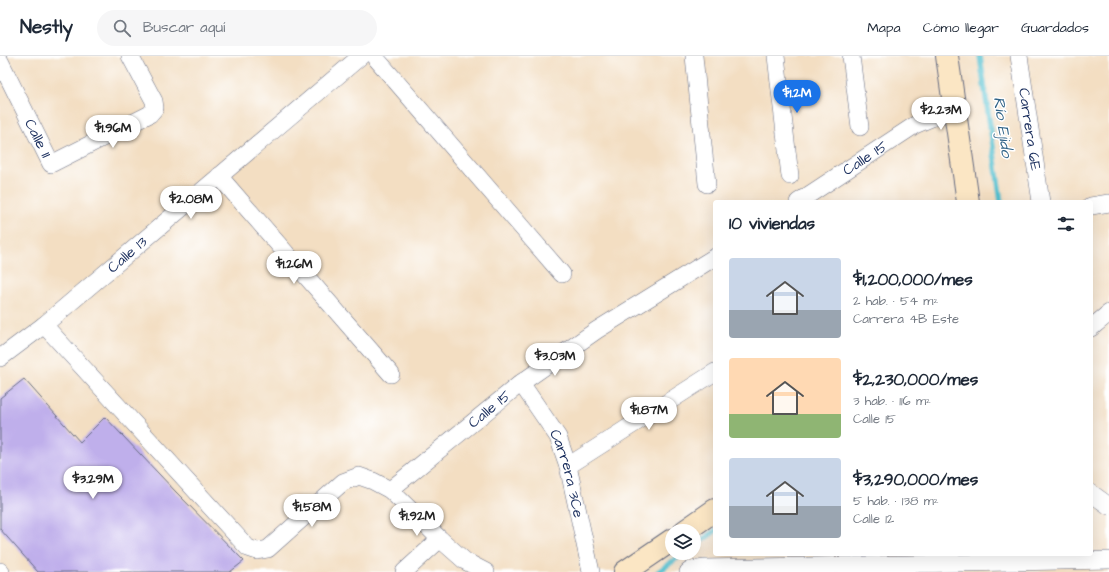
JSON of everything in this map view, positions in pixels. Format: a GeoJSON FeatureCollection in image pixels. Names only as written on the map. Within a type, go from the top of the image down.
{"type":"FeatureCollection","features":[{"type":"Feature","properties":{"kind":"main road"},"geometry":{"type":"LineString","coordinates":[[947,56],[968,200]]}},
{"type":"Feature","properties":{"kind":"main road"},"geometry":{"type":"LineString","coordinates":[[695,524],[713,511]]}},
{"type":"Feature","properties":{"kind":"main road"},"geometry":{"type":"LineString","coordinates":[[625,572],[665,545]]}},
{"type":"Feature","properties":{"kind":"street","name":"Calle 11"},"geometry":{"type":"LineString","coordinates":[[0,60],[51,164],[150,114],[155,108],[154,101],[130,56]]}},
{"type":"Feature","properties":{"kind":"street","name":"Calle 13"},"geometry":{"type":"LineString","coordinates":[[0,358],[44,325],[361,56]]}},
{"type":"Feature","properties":{"kind":"street"},"geometry":{"type":"LineString","coordinates":[[374,56],[562,274]]}},
{"type":"Feature","properties":{"kind":"street"},"geometry":{"type":"LineString","coordinates":[[694,56],[707,184]]}},
{"type":"Feature","properties":{"kind":"street"},"geometry":{"type":"LineString","coordinates":[[776,56],[790,176]]}},
{"type":"Feature","properties":{"kind":"street"},"geometry":{"type":"LineString","coordinates":[[851,56],[860,127]]}},
{"type":"Feature","properties":{"kind":"street","name":"Carrera 6E"},"geometry":{"type":"LineString","coordinates":[[1019,56],[1041,200]]}},
{"type":"Feature","properties":{"kind":"street","name":"Calle 15"},"geometry":{"type":"LineString","coordinates":[[801,200],[915,125],[955,108]]}},
{"type":"Feature","properties":{"kind":"street"},"geometry":{"type":"LineString","coordinates":[[219,176],[391,374]]}},
{"type":"Feature","properties":{"kind":"street"},"geometry":{"type":"LineString","coordinates":[[1093,206],[1109,203]]}},
{"type":"Feature","properties":{"kind":"street","name":"Calle 15"},"geometry":{"type":"LineString","coordinates":[[390,490],[521,384],[597,330],[713,261]]}},
{"type":"Feature","properties":{"kind":"street"},"geometry":{"type":"LineString","coordinates":[[1093,326],[1109,313]]}},
{"type":"Feature","properties":{"kind":"street"},"geometry":{"type":"LineString","coordinates":[[44,325],[248,548],[257,551],[268,548],[343,482],[359,476],[373,481],[390,490],[465,562],[486,572]]}},
{"type":"Feature","properties":{"kind":"street"},"geometry":{"type":"LineString","coordinates":[[568,466],[713,373]]}},
{"type":"Feature","properties":{"kind":"street","name":"Carrera 3Ce"},"geometry":{"type":"LineString","coordinates":[[521,384],[558,437],[568,466],[591,572]]}},
{"type":"Feature","properties":{"kind":"street"},"geometry":{"type":"LineString","coordinates":[[1093,494],[1108,504]]}},
{"type":"Feature","properties":{"kind":"street"},"geometry":{"type":"LineString","coordinates":[[404,572],[440,539]]}},
{"type":"Feature","properties":{"kind":"street"},"geometry":{"type":"LineString","coordinates":[[690,571],[721,568],[1109,560]]}},
{"type":"Feature","properties":{"kind":"building"},"geometry":{"type":"Polygon","coordinates":[[[24,379],[80,442],[105,417],[244,561],[230,572],[38,572],[0,529],[0,398],[24,379]]]}},
{"type":"Feature","properties":{"kind":"waterway","name":"Río Ejido"},"geometry":{"type":"LineString","coordinates":[[980,56],[1001,200]]}},
{"type":"Feature","properties":{"kind":"waterway","name":"Río Ejido"},"geometry":{"type":"LineString","coordinates":[[701,541],[713,532]]}},
{"type":"Feature","properties":{"kind":"waterway","name":"Río Ejido"},"geometry":{"type":"LineString","coordinates":[[658,572],[674,560]]}}]}
